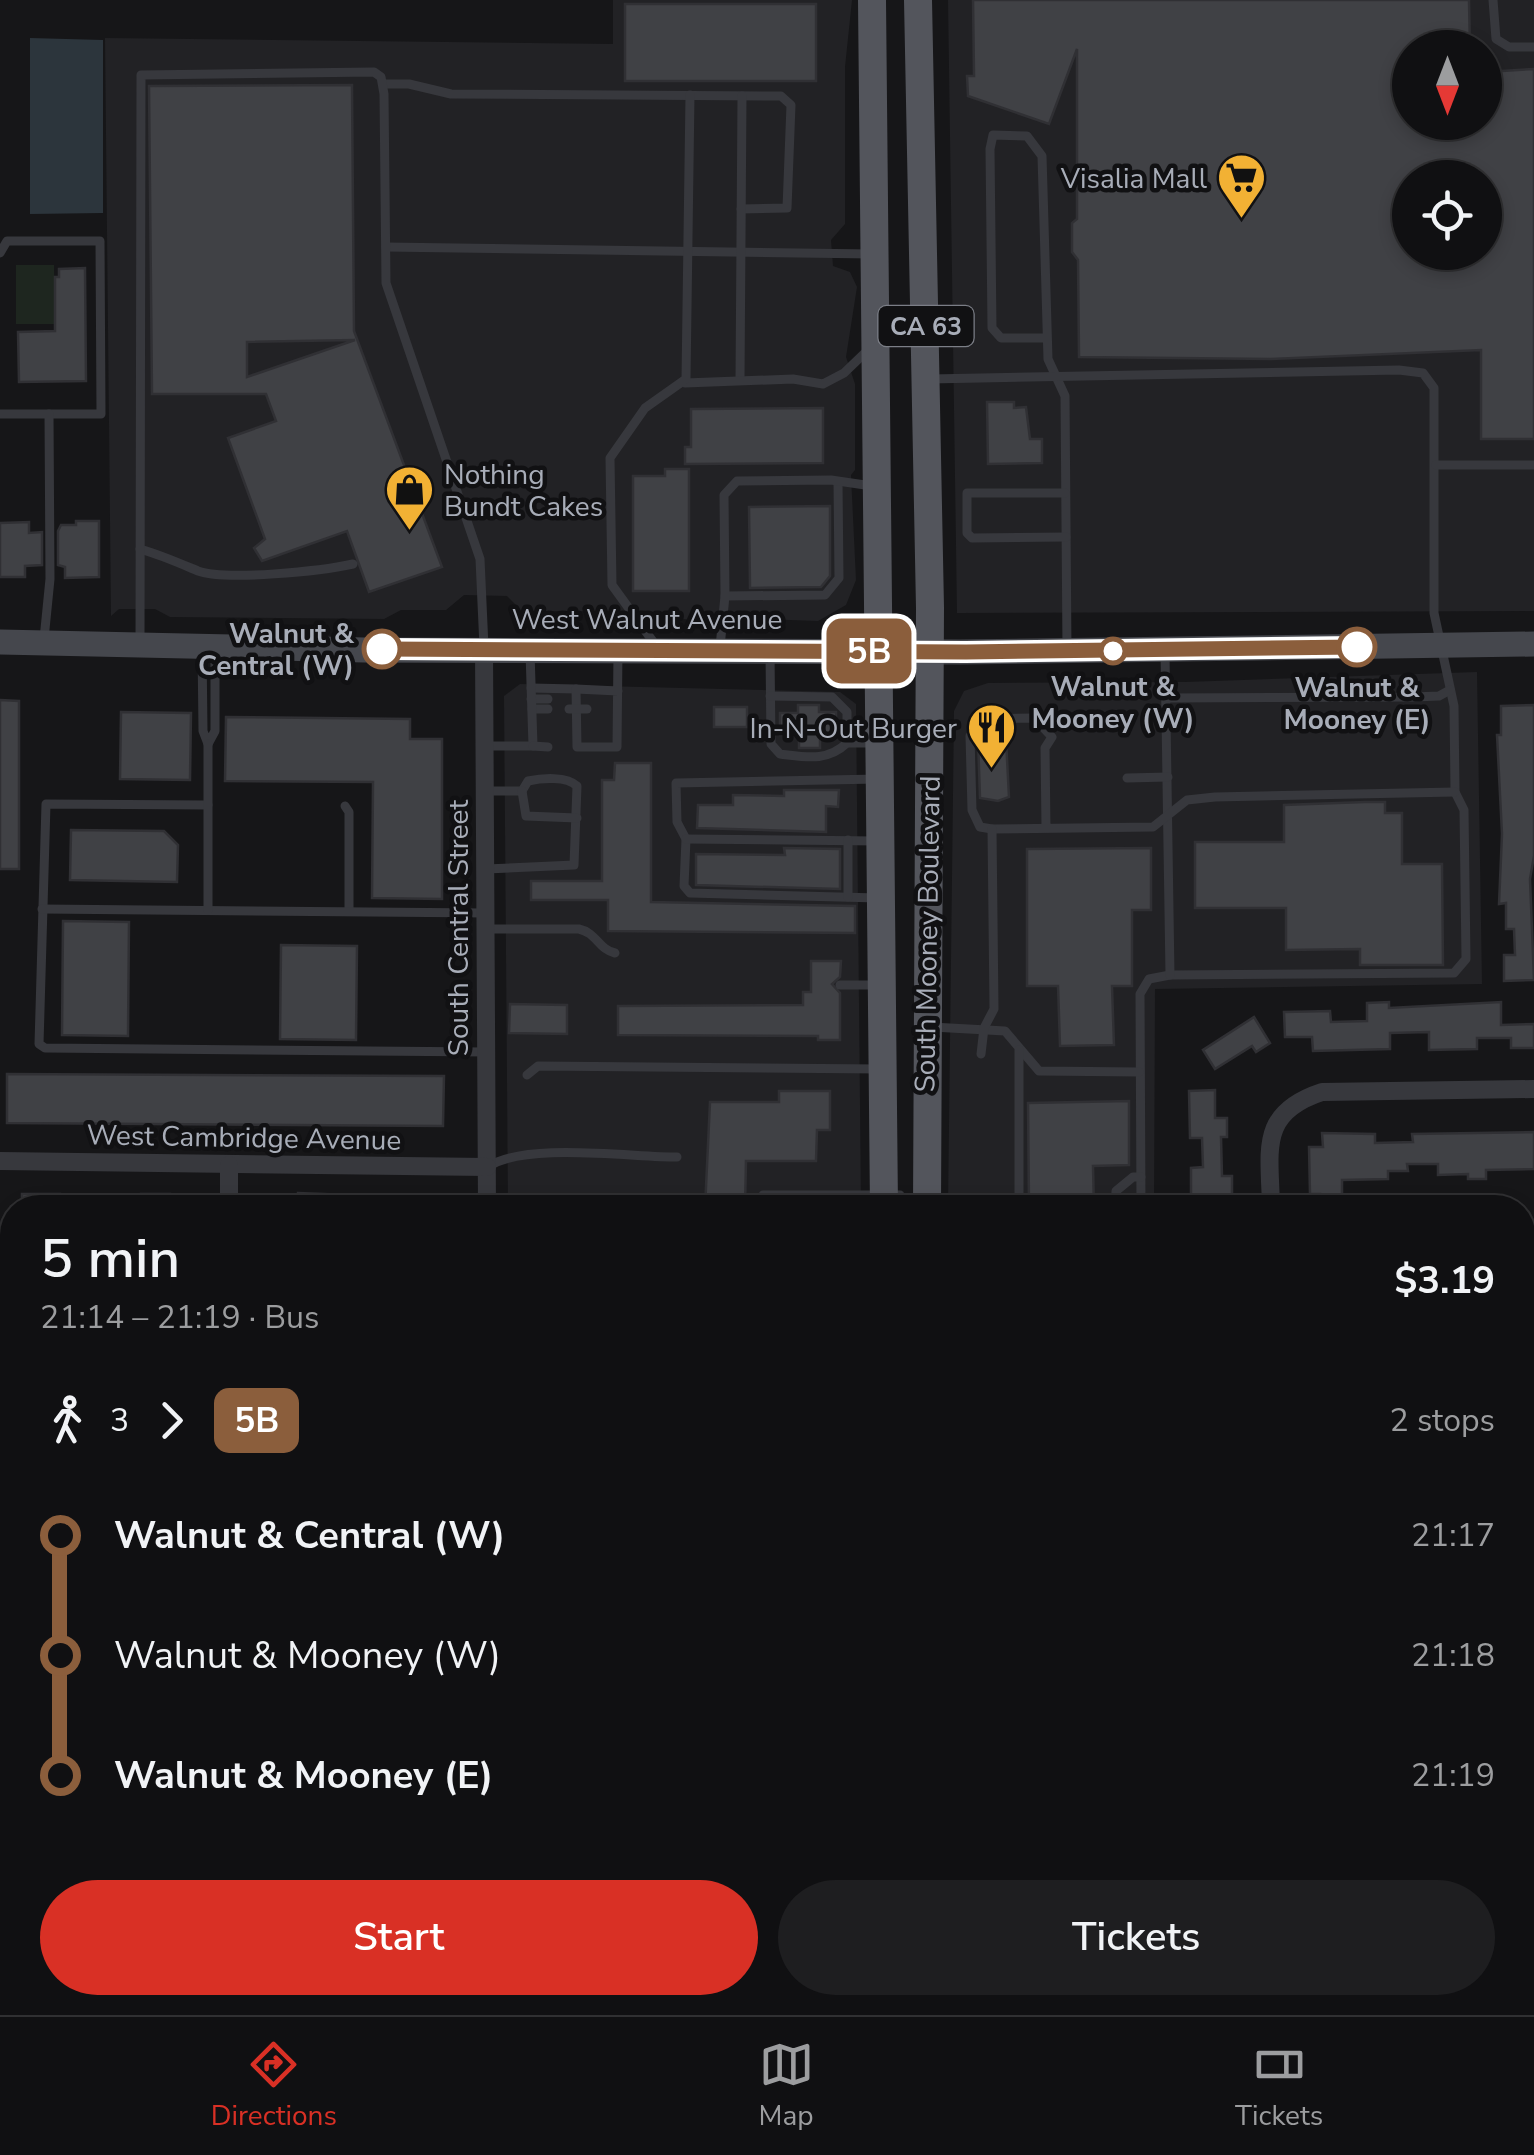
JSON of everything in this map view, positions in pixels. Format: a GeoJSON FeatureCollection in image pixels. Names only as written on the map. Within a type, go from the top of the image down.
{"type":"FeatureCollection","features":[{"type":"Feature","properties":{"kind":"main road","name":"South Mooney Boulevard"},"geometry":{"type":"LineString","coordinates":[[872,0],[880,486],[882,1109],[891,1195]]}},
{"type":"Feature","properties":{"kind":"main road","name":"South Mooney Boulevard"},"geometry":{"type":"LineString","coordinates":[[918,0],[929,652],[926,1195]]}},
{"type":"Feature","properties":{"kind":"main road","name":"West Walnut Avenue"},"geometry":{"type":"LineString","coordinates":[[0,642],[929,652],[1534,644]]}},
{"type":"Feature","properties":{"kind":"street","name":"South Central Street"},"geometry":{"type":"LineString","coordinates":[[484,649],[487,1195]]}},
{"type":"Feature","properties":{"kind":"street"},"geometry":{"type":"LineString","coordinates":[[1271,1195],[1270,1136],[1294,1101],[1322,1092],[1534,1089]]}},
{"type":"Feature","properties":{"kind":"street","name":"West Cambridge Avenue"},"geometry":{"type":"LineString","coordinates":[[0,1161],[487,1168]]}},
{"type":"Feature","properties":{"kind":"street"},"geometry":{"type":"LineString","coordinates":[[229,1164],[229,1195]]}},
{"type":"Feature","properties":{"kind":"lane"},"geometry":{"type":"LineString","coordinates":[[1493,0],[1496,38],[1510,47],[1534,47]]}},
{"type":"Feature","properties":{"kind":"lane"},"geometry":{"type":"LineString","coordinates":[[140,644],[141,75],[374,72],[382,84],[386,284],[480,559],[484,649]]}},
{"type":"Feature","properties":{"kind":"lane"},"geometry":{"type":"LineString","coordinates":[[382,84],[409,84],[451,94],[781,96],[791,105],[788,208],[741,209]]}},
{"type":"Feature","properties":{"kind":"lane"},"geometry":{"type":"LineString","coordinates":[[685,384],[690,95]]}},
{"type":"Feature","properties":{"kind":"lane"},"geometry":{"type":"LineString","coordinates":[[740,380],[742,96]]}},
{"type":"Feature","properties":{"kind":"lane"},"geometry":{"type":"LineString","coordinates":[[1047,338],[1001,338],[992,328],[992,135],[1027,136],[1042,156],[1048,359],[1065,396],[1067,651]]}},
{"type":"Feature","properties":{"kind":"lane"},"geometry":{"type":"LineString","coordinates":[[0,253],[7,241],[100,241],[102,414],[0,414]]}},
{"type":"Feature","properties":{"kind":"lane"},"geometry":{"type":"LineString","coordinates":[[386,247],[874,254]]}},
{"type":"Feature","properties":{"kind":"lane"},"geometry":{"type":"LineString","coordinates":[[658,649],[616,593],[610,563],[610,458],[645,408],[685,384],[740,380],[822,384],[834,379],[877,341]]}},
{"type":"Feature","properties":{"kind":"lane"},"geometry":{"type":"LineString","coordinates":[[927,378],[1414,370],[1430,378],[1434,388],[1434,612],[1454,706],[1455,792],[1464,810],[1466,959],[1454,973],[1170,975],[1149,979],[1140,994],[1139,1072],[1144,1101],[1142,1195]]}},
{"type":"Feature","properties":{"kind":"lane"},"geometry":{"type":"LineString","coordinates":[[44,642],[50,579],[48,414]]}},
{"type":"Feature","properties":{"kind":"lane"},"geometry":{"type":"LineString","coordinates":[[1436,465],[1534,464]]}},
{"type":"Feature","properties":{"kind":"lane"},"geometry":{"type":"LineString","coordinates":[[720,649],[725,596],[724,502],[728,486],[737,481],[880,486]]}},
{"type":"Feature","properties":{"kind":"lane"},"geometry":{"type":"LineString","coordinates":[[725,596],[825,595],[833,591],[838,578],[838,482]]}},
{"type":"Feature","properties":{"kind":"lane"},"geometry":{"type":"LineString","coordinates":[[1065,493],[967,493],[967,533],[972,538],[1066,538]]}},
{"type":"Feature","properties":{"kind":"lane"},"geometry":{"type":"LineString","coordinates":[[140,549],[178,559],[201,572],[318,572],[352,564]]}},
{"type":"Feature","properties":{"kind":"lane"},"geometry":{"type":"LineString","coordinates":[[208,910],[208,744],[203,731],[209,645]]}},
{"type":"Feature","properties":{"kind":"lane"},"geometry":{"type":"LineString","coordinates":[[532,704],[575,720],[617,747],[612,728],[618,691],[618,648]]}},
{"type":"Feature","properties":{"kind":"lane"},"geometry":{"type":"LineString","coordinates":[[530,649],[533,741]]}},
{"type":"Feature","properties":{"kind":"lane"},"geometry":{"type":"LineString","coordinates":[[770,650],[770,744],[780,754],[815,758],[836,754],[847,743],[880,742]]}},
{"type":"Feature","properties":{"kind":"lane"},"geometry":{"type":"LineString","coordinates":[[1165,650],[1170,975]]}},
{"type":"Feature","properties":{"kind":"lane"},"geometry":{"type":"LineString","coordinates":[[1166,698],[1414,697],[1439,696],[1450,690]]}},
{"type":"Feature","properties":{"kind":"lane"},"geometry":{"type":"LineString","coordinates":[[575,720],[618,691]]}},
{"type":"Feature","properties":{"kind":"lane"},"geometry":{"type":"LineString","coordinates":[[770,696],[832,697],[847,712],[847,743]]}},
{"type":"Feature","properties":{"kind":"lane"},"geometry":{"type":"LineString","coordinates":[[532,704],[548,709],[532,704]]}},
{"type":"Feature","properties":{"kind":"lane"},"geometry":{"type":"LineString","coordinates":[[1046,828],[1045,748],[1052,737],[1034,718],[984,719],[970,736],[976,822],[992,829],[1152,827],[1187,800],[1215,797],[1455,792]]}},
{"type":"Feature","properties":{"kind":"lane"},"geometry":{"type":"LineString","coordinates":[[485,746],[548,741]]}},
{"type":"Feature","properties":{"kind":"lane"},"geometry":{"type":"LineString","coordinates":[[879,778],[676,784],[676,822],[686,840],[684,886],[690,893],[880,898]]}},
{"type":"Feature","properties":{"kind":"lane"},"geometry":{"type":"LineString","coordinates":[[1126,778],[1168,778]]}},
{"type":"Feature","properties":{"kind":"lane"},"geometry":{"type":"LineString","coordinates":[[486,869],[574,866],[577,818],[574,782],[528,781],[522,791],[526,816],[577,818]]}},
{"type":"Feature","properties":{"kind":"lane"},"geometry":{"type":"LineString","coordinates":[[486,791],[522,791]]}},
{"type":"Feature","properties":{"kind":"lane"},"geometry":{"type":"LineString","coordinates":[[208,805],[46,804],[38,1044],[45,1048],[486,1052]]}},
{"type":"Feature","properties":{"kind":"lane"},"geometry":{"type":"LineString","coordinates":[[345,806],[349,812],[348,911]]}},
{"type":"Feature","properties":{"kind":"lane"},"geometry":{"type":"LineString","coordinates":[[980,1054],[984,1028],[994,1008],[992,829]]}},
{"type":"Feature","properties":{"kind":"lane"},"geometry":{"type":"LineString","coordinates":[[686,840],[880,840]]}},
{"type":"Feature","properties":{"kind":"lane"},"geometry":{"type":"LineString","coordinates":[[848,840],[848,897]]}},
{"type":"Feature","properties":{"kind":"lane"},"geometry":{"type":"LineString","coordinates":[[42,909],[348,911],[579,928],[589,931],[602,948],[614,953]]}},
{"type":"Feature","properties":{"kind":"lane"},"geometry":{"type":"LineString","coordinates":[[840,985],[881,985]]}},
{"type":"Feature","properties":{"kind":"lane"},"geometry":{"type":"LineString","coordinates":[[924,1027],[1006,1031],[1039,1071],[1139,1072]]}},
{"type":"Feature","properties":{"kind":"lane"},"geometry":{"type":"LineString","coordinates":[[1018,1046],[1019,1195]]}},
{"type":"Feature","properties":{"kind":"lane"},"geometry":{"type":"LineString","coordinates":[[527,1075],[538,1066],[882,1069]]}},
{"type":"Feature","properties":{"kind":"lane"},"geometry":{"type":"LineString","coordinates":[[487,1168],[501,1158],[527,1155],[677,1158]]}},
{"type":"Feature","properties":{"kind":"lane"},"geometry":{"type":"LineString","coordinates":[[1116,1195],[1133,1178],[1141,1177]]}},
{"type":"Feature","properties":{"kind":"shaded area"},"geometry":{"type":"Polygon","coordinates":[[[613,0],[852,0],[845,67],[845,224],[831,240],[833,266],[850,272],[857,287],[846,357],[855,384],[855,470],[851,475],[856,580],[846,605],[818,621],[701,617],[696,621],[642,612],[615,615],[604,611],[522,611],[507,596],[464,595],[446,610],[401,610],[384,619],[170,617],[155,609],[119,609],[111,616],[105,38],[613,44],[613,0]]]}},
{"type":"Feature","properties":{"kind":"shaded area"},"geometry":{"type":"Polygon","coordinates":[[[948,0],[1534,0],[1534,611],[957,613],[948,0]]]}},
{"type":"Feature","properties":{"kind":"shaded area"},"geometry":{"type":"Polygon","coordinates":[[[30,38],[103,40],[103,213],[30,214],[30,38]]]}},
{"type":"Feature","properties":{"kind":"shaded area"},"geometry":{"type":"Polygon","coordinates":[[[16,265],[54,265],[55,324],[16,324],[16,265]]]}},
{"type":"Feature","properties":{"kind":"shaded area"},"geometry":{"type":"Polygon","coordinates":[[[1477,672],[1482,984],[1155,989],[1154,1195],[948,1195],[954,711],[964,691],[988,683],[1185,682],[1477,672]]]}},
{"type":"Feature","properties":{"kind":"shaded area"},"geometry":{"type":"Polygon","coordinates":[[[520,684],[840,692],[856,704],[861,1195],[508,1195],[504,696],[520,684]]]}},
{"type":"Feature","properties":{"kind":"building","name":"Visalia Mall"},"geometry":{"type":"Polygon","coordinates":[[[973,0],[1469,0],[1470,30],[1392,30],[1392,140],[1502,140],[1502,71],[1534,69],[1534,439],[1481,439],[1481,350],[1271,359],[1079,357],[1078,260],[1072,252],[1072,223],[1077,219],[1077,49],[1049,124],[968,96],[967,76],[974,76],[973,0]]]}},
{"type":"Feature","properties":{"kind":"building"},"geometry":{"type":"Polygon","coordinates":[[[625,4],[816,4],[816,81],[625,81],[625,4]]]}},
{"type":"Feature","properties":{"kind":"building"},"geometry":{"type":"Polygon","coordinates":[[[352,85],[354,331],[442,567],[369,592],[347,531],[262,561],[254,548],[265,539],[228,438],[276,421],[266,394],[152,394],[149,86],[352,85]],[[355,340],[247,342],[247,377],[355,340]]]}},
{"type":"Feature","properties":{"kind":"building"},"geometry":{"type":"Polygon","coordinates":[[[85,268],[86,381],[19,382],[18,332],[55,331],[55,277],[59,277],[59,269],[85,268]]]}},
{"type":"Feature","properties":{"kind":"building"},"geometry":{"type":"Polygon","coordinates":[[[987,402],[1014,402],[1014,408],[1026,407],[1030,439],[1042,439],[1042,463],[988,464],[987,402]]]}},
{"type":"Feature","properties":{"kind":"building"},"geometry":{"type":"Polygon","coordinates":[[[823,408],[823,463],[685,464],[685,447],[691,447],[691,409],[823,408]]]}},
{"type":"Feature","properties":{"kind":"building"},"geometry":{"type":"Polygon","coordinates":[[[665,469],[689,469],[689,591],[633,591],[633,476],[665,476],[665,469]]]}},
{"type":"Feature","properties":{"kind":"building"},"geometry":{"type":"Polygon","coordinates":[[[830,506],[830,576],[821,587],[750,588],[749,507],[830,506]]]}},
{"type":"Feature","properties":{"kind":"building"},"geometry":{"type":"Polygon","coordinates":[[[76,521],[99,521],[99,577],[65,578],[65,567],[58,565],[58,531],[61,525],[76,525],[76,521]]]}},
{"type":"Feature","properties":{"kind":"building"},"geometry":{"type":"Polygon","coordinates":[[[29,522],[29,533],[42,532],[42,565],[25,566],[25,577],[0,577],[0,523],[29,522]]]}},
{"type":"Feature","properties":{"kind":"building"},"geometry":{"type":"Polygon","coordinates":[[[0,700],[19,701],[19,869],[0,869],[0,700]]]}},
{"type":"Feature","properties":{"kind":"building"},"geometry":{"type":"Polygon","coordinates":[[[798,705],[819,705],[819,712],[836,712],[836,734],[820,734],[820,748],[799,748],[799,734],[780,735],[780,713],[798,713],[798,705]]]}},
{"type":"Feature","properties":{"kind":"building"},"geometry":{"type":"Polygon","coordinates":[[[1534,705],[1534,856],[1530,879],[1534,980],[1504,981],[1504,955],[1515,955],[1514,929],[1506,929],[1506,903],[1499,904],[1502,834],[1497,735],[1501,735],[1501,706],[1534,705]]]}},
{"type":"Feature","properties":{"kind":"building"},"geometry":{"type":"Polygon","coordinates":[[[714,707],[747,707],[747,727],[714,727],[714,707]]]}},
{"type":"Feature","properties":{"kind":"building"},"geometry":{"type":"Polygon","coordinates":[[[121,712],[191,713],[190,780],[120,779],[121,712]]]}},
{"type":"Feature","properties":{"kind":"building"},"geometry":{"type":"Polygon","coordinates":[[[226,717],[410,719],[410,739],[442,739],[442,899],[372,898],[373,782],[225,781],[226,717]]]}},
{"type":"Feature","properties":{"kind":"building","name":"In-N-Out Burger"},"geometry":{"type":"Polygon","coordinates":[[[982,734],[1001,734],[1006,739],[1009,797],[998,801],[980,798],[978,739],[982,734]]]}},
{"type":"Feature","properties":{"kind":"building"},"geometry":{"type":"Polygon","coordinates":[[[615,763],[651,763],[651,902],[855,906],[855,933],[608,931],[608,900],[531,900],[531,881],[602,881],[602,780],[614,780],[615,763]]]}},
{"type":"Feature","properties":{"kind":"building"},"geometry":{"type":"Polygon","coordinates":[[[784,790],[839,790],[838,807],[826,806],[826,832],[697,828],[698,805],[733,805],[733,795],[784,796],[784,790]]]}},
{"type":"Feature","properties":{"kind":"building"},"geometry":{"type":"Polygon","coordinates":[[[1385,802],[1385,813],[1402,813],[1402,864],[1442,864],[1443,965],[1360,965],[1360,949],[1286,950],[1286,908],[1195,908],[1195,842],[1284,842],[1284,805],[1385,802]]]}},
{"type":"Feature","properties":{"kind":"building"},"geometry":{"type":"Polygon","coordinates":[[[71,830],[164,831],[178,845],[177,882],[70,880],[71,830]]]}},
{"type":"Feature","properties":{"kind":"building"},"geometry":{"type":"Polygon","coordinates":[[[784,848],[840,849],[840,889],[696,885],[696,854],[785,855],[784,848]]]}},
{"type":"Feature","properties":{"kind":"building"},"geometry":{"type":"Polygon","coordinates":[[[1151,848],[1151,910],[1132,910],[1132,986],[1112,986],[1114,1045],[1060,1046],[1058,986],[1027,986],[1027,849],[1151,848]]]}},
{"type":"Feature","properties":{"kind":"building"},"geometry":{"type":"Polygon","coordinates":[[[63,921],[129,922],[128,1036],[62,1035],[63,921]]]}},
{"type":"Feature","properties":{"kind":"building"},"geometry":{"type":"Polygon","coordinates":[[[281,945],[357,946],[356,1040],[280,1039],[281,945]]]}},
{"type":"Feature","properties":{"kind":"building"},"geometry":{"type":"Polygon","coordinates":[[[811,961],[841,961],[840,977],[832,984],[840,993],[840,1040],[818,1040],[818,1036],[618,1035],[618,1006],[803,1005],[803,992],[811,992],[811,961]]]}},
{"type":"Feature","properties":{"kind":"building"},"geometry":{"type":"Polygon","coordinates":[[[1389,1002],[1389,1008],[1501,1002],[1501,1025],[1534,1024],[1534,1048],[1511,1048],[1511,1038],[1477,1038],[1477,1049],[1429,1050],[1429,1032],[1390,1033],[1390,1049],[1313,1051],[1312,1037],[1285,1037],[1284,1012],[1330,1011],[1331,1022],[1367,1021],[1367,1003],[1389,1002]]]}},
{"type":"Feature","properties":{"kind":"building"},"geometry":{"type":"Polygon","coordinates":[[[510,1004],[567,1005],[567,1034],[509,1033],[510,1004]]]}},
{"type":"Feature","properties":{"kind":"building"},"geometry":{"type":"Polygon","coordinates":[[[1254,1017],[1270,1043],[1256,1052],[1252,1046],[1215,1069],[1203,1050],[1254,1017]]]}},
{"type":"Feature","properties":{"kind":"building"},"geometry":{"type":"Polygon","coordinates":[[[7,1074],[444,1076],[443,1126],[7,1123],[7,1074]]]}},
{"type":"Feature","properties":{"kind":"building"},"geometry":{"type":"Polygon","coordinates":[[[1215,1090],[1215,1118],[1227,1118],[1227,1137],[1221,1137],[1222,1176],[1232,1176],[1232,1195],[1191,1195],[1191,1168],[1203,1167],[1202,1138],[1190,1138],[1189,1091],[1215,1090]]]}},
{"type":"Feature","properties":{"kind":"building"},"geometry":{"type":"Polygon","coordinates":[[[779,1091],[830,1091],[830,1130],[817,1130],[816,1161],[746,1161],[745,1195],[706,1195],[710,1102],[779,1102],[779,1091]]]}},
{"type":"Feature","properties":{"kind":"building"},"geometry":{"type":"Polygon","coordinates":[[[1129,1101],[1129,1165],[1093,1166],[1094,1195],[1029,1195],[1028,1103],[1129,1101]]]}},
{"type":"Feature","properties":{"kind":"building"},"geometry":{"type":"Polygon","coordinates":[[[1534,1132],[1534,1169],[1486,1170],[1486,1179],[1468,1179],[1468,1174],[1438,1175],[1438,1164],[1407,1164],[1408,1171],[1388,1171],[1388,1179],[1342,1180],[1342,1195],[1310,1194],[1309,1147],[1323,1147],[1322,1133],[1375,1134],[1375,1143],[1413,1142],[1412,1134],[1534,1132]]]}},
{"type":"Feature","properties":{"kind":"bus line","name":"5B"},"geometry":{"type":"LineString","coordinates":[[382,649],[966,652],[1357,647]]}},
{"type":"Feature","properties":{"kind":"place","name":"Visalia Mall"},"geometry":{"type":"Point","coordinates":[1242,220]}},
{"type":"Feature","properties":{"kind":"place","name":"Nothing Bundt Cakes"},"geometry":{"type":"Point","coordinates":[409,532]}},
{"type":"Feature","properties":{"kind":"place","name":"Walnut & Mooney (E)"},"geometry":{"type":"Point","coordinates":[1357,647]}},
{"type":"Feature","properties":{"kind":"place","name":"Walnut & Central (W)"},"geometry":{"type":"Point","coordinates":[382,649]}},
{"type":"Feature","properties":{"kind":"place","name":"Walnut & Mooney (W)"},"geometry":{"type":"Point","coordinates":[1113,651]}},
{"type":"Feature","properties":{"kind":"place","name":"In-N-Out Burger"},"geometry":{"type":"Point","coordinates":[992,770]}}]}
